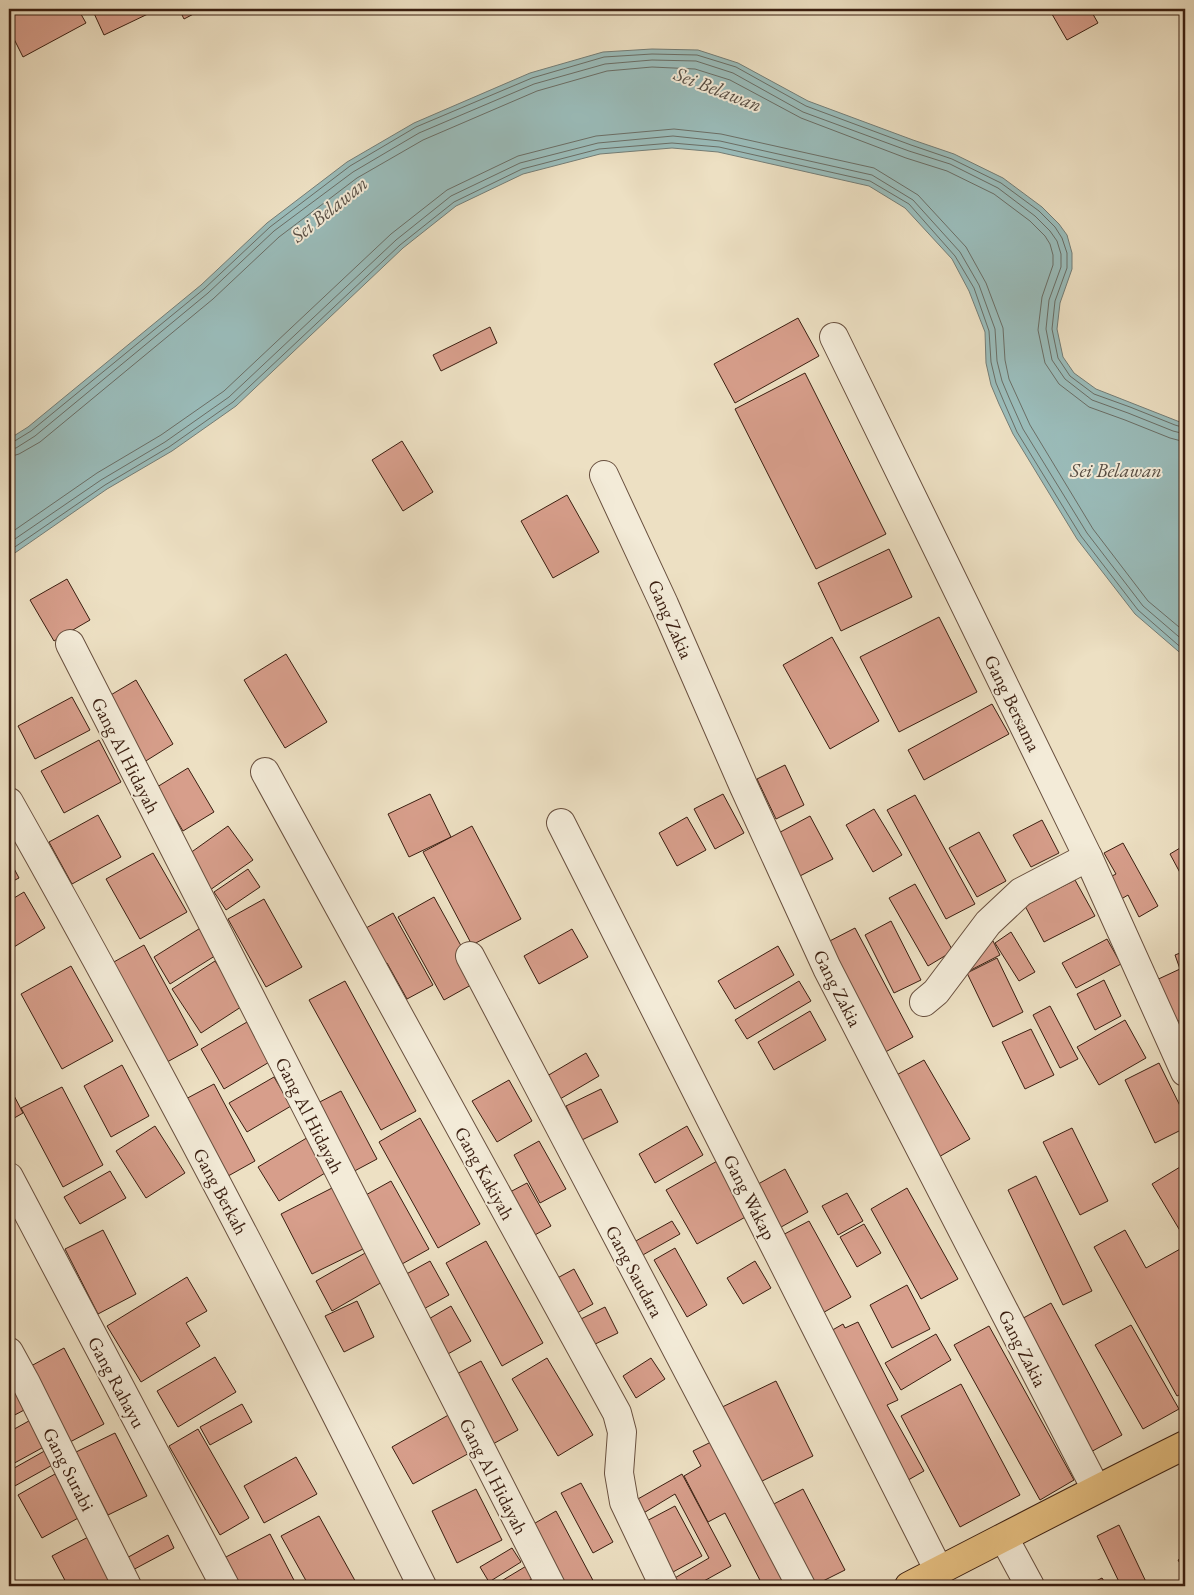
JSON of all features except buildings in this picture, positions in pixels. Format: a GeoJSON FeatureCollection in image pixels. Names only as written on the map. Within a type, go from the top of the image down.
{"type":"FeatureCollection","features":[{"type":"Feature","properties":{"kind":"main road"},"geometry":{"type":"LineString","coordinates":[[909,1586],[1185,1445]]}},
{"type":"Feature","properties":{"kind":"street","name":"Gang Bersama"},"geometry":{"type":"LineString","coordinates":[[834,337],[1088,857],[1185,1072]]}},
{"type":"Feature","properties":{"kind":"street","name":"Gang Zakia"},"geometry":{"type":"LineString","coordinates":[[604,475],[664,604],[744,787],[827,968],[1096,1489]]}},
{"type":"Feature","properties":{"kind":"street","name":"Gang Al Hidayah"},"geometry":{"type":"LineString","coordinates":[[70,644],[550,1586]]}},
{"type":"Feature","properties":{"kind":"street","name":"Gang Kakiyah"},"geometry":{"type":"LineString","coordinates":[[265,772],[617,1413],[622,1432],[618,1473],[624,1502],[664,1586]]}},
{"type":"Feature","properties":{"kind":"street","name":"Gang Berkah"},"geometry":{"type":"LineString","coordinates":[[9,802],[84,935],[244,1233],[422,1586]]}},
{"type":"Feature","properties":{"kind":"street","name":"Gang Wakap"},"geometry":{"type":"LineString","coordinates":[[561,823],[939,1571]]}},
{"type":"Feature","properties":{"kind":"street"},"geometry":{"type":"LineString","coordinates":[[924,1002],[936,992],[988,923],[1021,892],[1088,857]]}},
{"type":"Feature","properties":{"kind":"street","name":"Gang Saudara"},"geometry":{"type":"LineString","coordinates":[[470,956],[801,1586]]}},
{"type":"Feature","properties":{"kind":"street","name":"Gang Rahayu"},"geometry":{"type":"LineString","coordinates":[[9,1177],[225,1586]]}},
{"type":"Feature","properties":{"kind":"street","name":"Gang Surabi"},"geometry":{"type":"LineString","coordinates":[[9,1352],[127,1586]]}},
{"type":"Feature","properties":{"kind":"street"},"geometry":{"type":"LineString","coordinates":[[1004,1538],[1030,1586]]}},
{"type":"Feature","properties":{"kind":"water","name":"Sei Belawan"},"geometry":{"type":"Polygon","coordinates":[[[652,49],[698,50],[738,63],[808,101],[954,154],[1003,178],[1042,207],[1059,224],[1067,235],[1072,253],[1072,269],[1060,303],[1057,329],[1063,357],[1074,373],[1096,389],[1185,424],[1185,657],[1135,614],[1077,539],[1013,434],[999,404],[991,385],[986,363],[985,332],[969,291],[952,259],[905,208],[869,186],[718,152],[672,148],[600,154],[523,174],[456,206],[403,248],[236,406],[172,451],[107,489],[9,557],[9,439],[28,427],[201,285],[267,223],[347,162],[414,123],[530,73],[603,52],[652,49]]]}}]}
